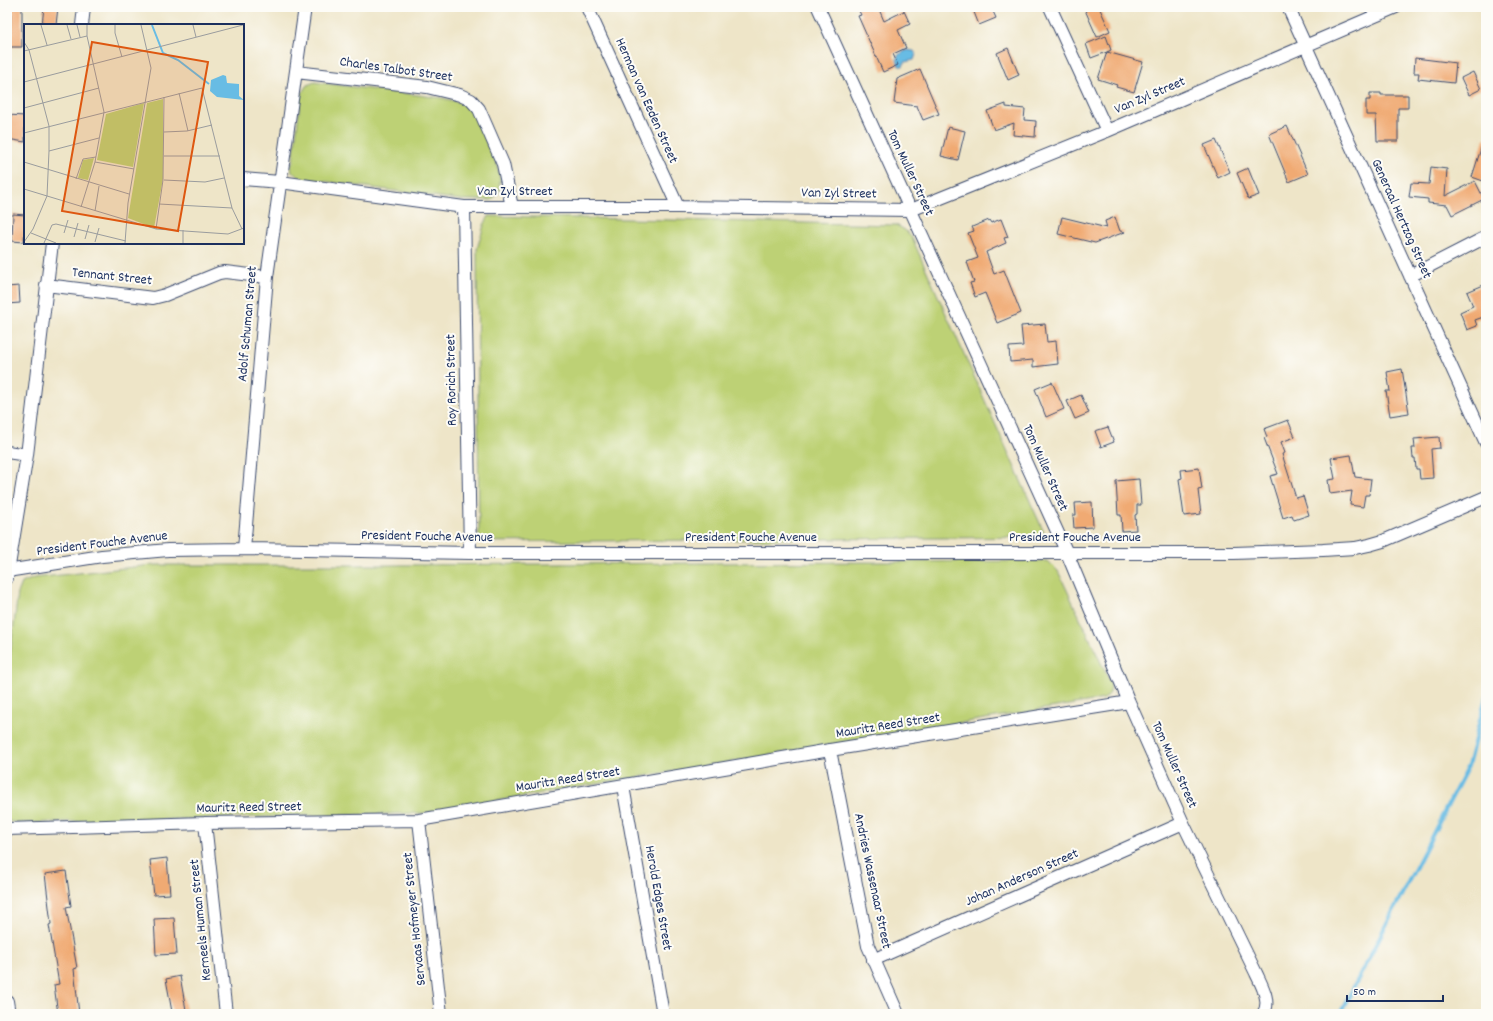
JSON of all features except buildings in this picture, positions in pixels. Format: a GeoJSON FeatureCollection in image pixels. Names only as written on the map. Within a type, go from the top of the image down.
{"type":"FeatureCollection","features":[{"type":"Feature","properties":{"kind":"street"},"geometry":{"type":"LineString","coordinates":[[82,24],[84,7]]}},
{"type":"Feature","properties":{"kind":"street","name":"Adolf Schuman Street"},"geometry":{"type":"LineString","coordinates":[[244,549],[267,277],[305,7]]}},
{"type":"Feature","properties":{"kind":"street","name":"Herman van Eeden Street"},"geometry":{"type":"LineString","coordinates":[[587,7],[678,207]]}},
{"type":"Feature","properties":{"kind":"street","name":"Tom Muller Street"},"geometry":{"type":"LineString","coordinates":[[818,7],[1067,553],[1129,702],[1183,823],[1262,986],[1266,1005],[1266,1010],[1263,1014]]}},
{"type":"Feature","properties":{"kind":"street"},"geometry":{"type":"LineString","coordinates":[[1050,7],[1107,131]]}},
{"type":"Feature","properties":{"kind":"street","name":"Generaal Hertzog Street"},"geometry":{"type":"LineString","coordinates":[[1288,7],[1486,443]]}},
{"type":"Feature","properties":{"kind":"street","name":"Van Zyl Street"},"geometry":{"type":"LineString","coordinates":[[244,179],[280,182],[464,207],[678,207],[911,210],[1107,131],[1306,47],[1396,7]]}},
{"type":"Feature","properties":{"kind":"street","name":"Charles Talbot Street"},"geometry":{"type":"LineString","coordinates":[[296,72],[427,88],[460,95],[471,100],[479,109],[503,164],[512,207]]}},
{"type":"Feature","properties":{"kind":"street","name":"Roy Rorich Street"},"geometry":{"type":"LineString","coordinates":[[464,207],[470,553]]}},
{"type":"Feature","properties":{"kind":"street"},"geometry":{"type":"LineString","coordinates":[[1410,276],[1486,237]]}},
{"type":"Feature","properties":{"kind":"street"},"geometry":{"type":"LineString","coordinates":[[7,573],[26,454],[52,244]]}},
{"type":"Feature","properties":{"kind":"street","name":"Tennant Street"},"geometry":{"type":"LineString","coordinates":[[46,285],[153,298],[165,295],[219,273],[225,272],[267,277]]}},
{"type":"Feature","properties":{"kind":"street"},"geometry":{"type":"LineString","coordinates":[[7,452],[26,454]]}},
{"type":"Feature","properties":{"kind":"street","name":"President Fouche Avenue"},"geometry":{"type":"LineString","coordinates":[[7,573],[102,556],[168,550],[244,549],[470,553],[1234,553],[1355,548],[1383,541],[1486,497]]}},
{"type":"Feature","properties":{"kind":"street","name":"Mauritz Reed Street"},"geometry":{"type":"LineString","coordinates":[[7,829],[205,823],[419,820],[830,750],[1129,702]]}},
{"type":"Feature","properties":{"kind":"street","name":"Andries Wassenaar Street"},"geometry":{"type":"LineString","coordinates":[[830,750],[864,929],[874,960],[898,1014]]}},
{"type":"Feature","properties":{"kind":"street","name":"Herold Edges Street"},"geometry":{"type":"LineString","coordinates":[[623,786],[663,1014]]}},
{"type":"Feature","properties":{"kind":"street","name":"Servaas Hofmeyer Street"},"geometry":{"type":"LineString","coordinates":[[419,820],[441,1014]]}},
{"type":"Feature","properties":{"kind":"street","name":"Kerneels Human Street"},"geometry":{"type":"LineString","coordinates":[[205,823],[226,1014]]}},
{"type":"Feature","properties":{"kind":"street","name":"Johan Anderson Street"},"geometry":{"type":"LineString","coordinates":[[874,960],[1183,823]]}},
{"type":"Feature","properties":{"kind":"street"},"geometry":{"type":"LineString","coordinates":[[7,1001],[9,1014]]}},
{"type":"Feature","properties":{"kind":"green space"},"geometry":{"type":"Polygon","coordinates":[[[314,82],[442,98],[463,103],[474,112],[497,165],[500,179],[499,192],[492,200],[461,200],[301,178],[292,172],[291,166],[293,161],[301,95],[306,86],[314,82]]]}},
{"type":"Feature","properties":{"kind":"green space"},"geometry":{"type":"Polygon","coordinates":[[[489,216],[896,225],[905,230],[912,238],[1046,537],[479,542],[477,249],[484,225],[489,216]]]}},
{"type":"Feature","properties":{"kind":"green space"},"geometry":{"type":"Polygon","coordinates":[[[1048,561],[1058,571],[1111,684],[1110,693],[1104,699],[424,813],[18,823],[7,821],[7,679],[18,593],[22,583],[34,578],[152,565],[1048,561]]]}},
{"type":"Feature","properties":{"kind":"water"},"geometry":{"type":"Polygon","coordinates":[[[907,50],[914,51],[916,54],[914,60],[905,62],[903,66],[899,66],[897,59],[898,55],[907,50]]]}},
{"type":"Feature","properties":{"kind":"waterway"},"geometry":{"type":"LineString","coordinates":[[1340,1014],[1468,766],[1486,697]]}}]}
